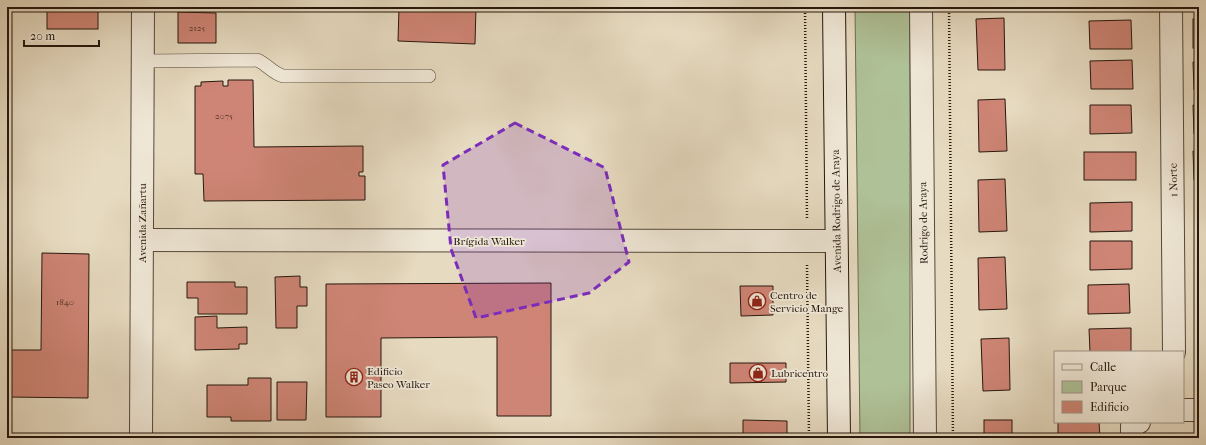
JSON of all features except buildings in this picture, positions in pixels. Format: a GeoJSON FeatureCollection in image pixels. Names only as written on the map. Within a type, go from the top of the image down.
{"type":"FeatureCollection","features":[{"type":"Feature","properties":{"kind":"street","name":"Avenida Zañartu"},"geometry":{"type":"LineString","coordinates":[[141,438],[143,7]]}},
{"type":"Feature","properties":{"kind":"street","name":"Avenida Rodrigo de Araya"},"geometry":{"type":"LineString","coordinates":[[834,7],[839,438]]}},
{"type":"Feature","properties":{"kind":"street","name":"Rodrigo de Araya"},"geometry":{"type":"LineString","coordinates":[[920,7],[925,438]]}},
{"type":"Feature","properties":{"kind":"street","name":"1 Norte"},"geometry":{"type":"LineString","coordinates":[[1171,7],[1174,351]]}},
{"type":"Feature","properties":{"kind":"street","name":"Brígida Walker"},"geometry":{"type":"LineString","coordinates":[[142,240],[836,241]]}},
{"type":"Feature","properties":{"kind":"street"},"geometry":{"type":"LineString","coordinates":[[1184,410],[1199,410]]}},
{"type":"Feature","properties":{"kind":"street"},"geometry":{"type":"LineString","coordinates":[[1132,438],[1132,426],[1137,423]]}},
{"type":"Feature","properties":{"kind":"lane"},"geometry":{"type":"LineString","coordinates":[[143,61],[257,60],[267,65],[276,74],[283,76],[429,76]]}},
{"type":"Feature","properties":{"kind":"path"},"geometry":{"type":"LineString","coordinates":[[949,7],[953,438]]}},
{"type":"Feature","properties":{"kind":"highlighted area"},"geometry":{"type":"Polygon","coordinates":[[[515,123],[605,168],[629,262],[589,293],[476,318],[451,249],[443,165],[515,123]]]}},
{"type":"Feature","properties":{"kind":"green space"},"geometry":{"type":"Polygon","coordinates":[[[855,7],[910,7],[910,438],[860,438],[855,7]]]}},
{"type":"Feature","properties":{"kind":"place","name":"Centro de Servicio Mange"},"geometry":{"type":"Point","coordinates":[757,301]}},
{"type":"Feature","properties":{"kind":"place","name":"Lubricentro"},"geometry":{"type":"Point","coordinates":[758,373]}},
{"type":"Feature","properties":{"kind":"place","name":"Edificio Paseo Walker"},"geometry":{"type":"Point","coordinates":[354,377]}}]}
